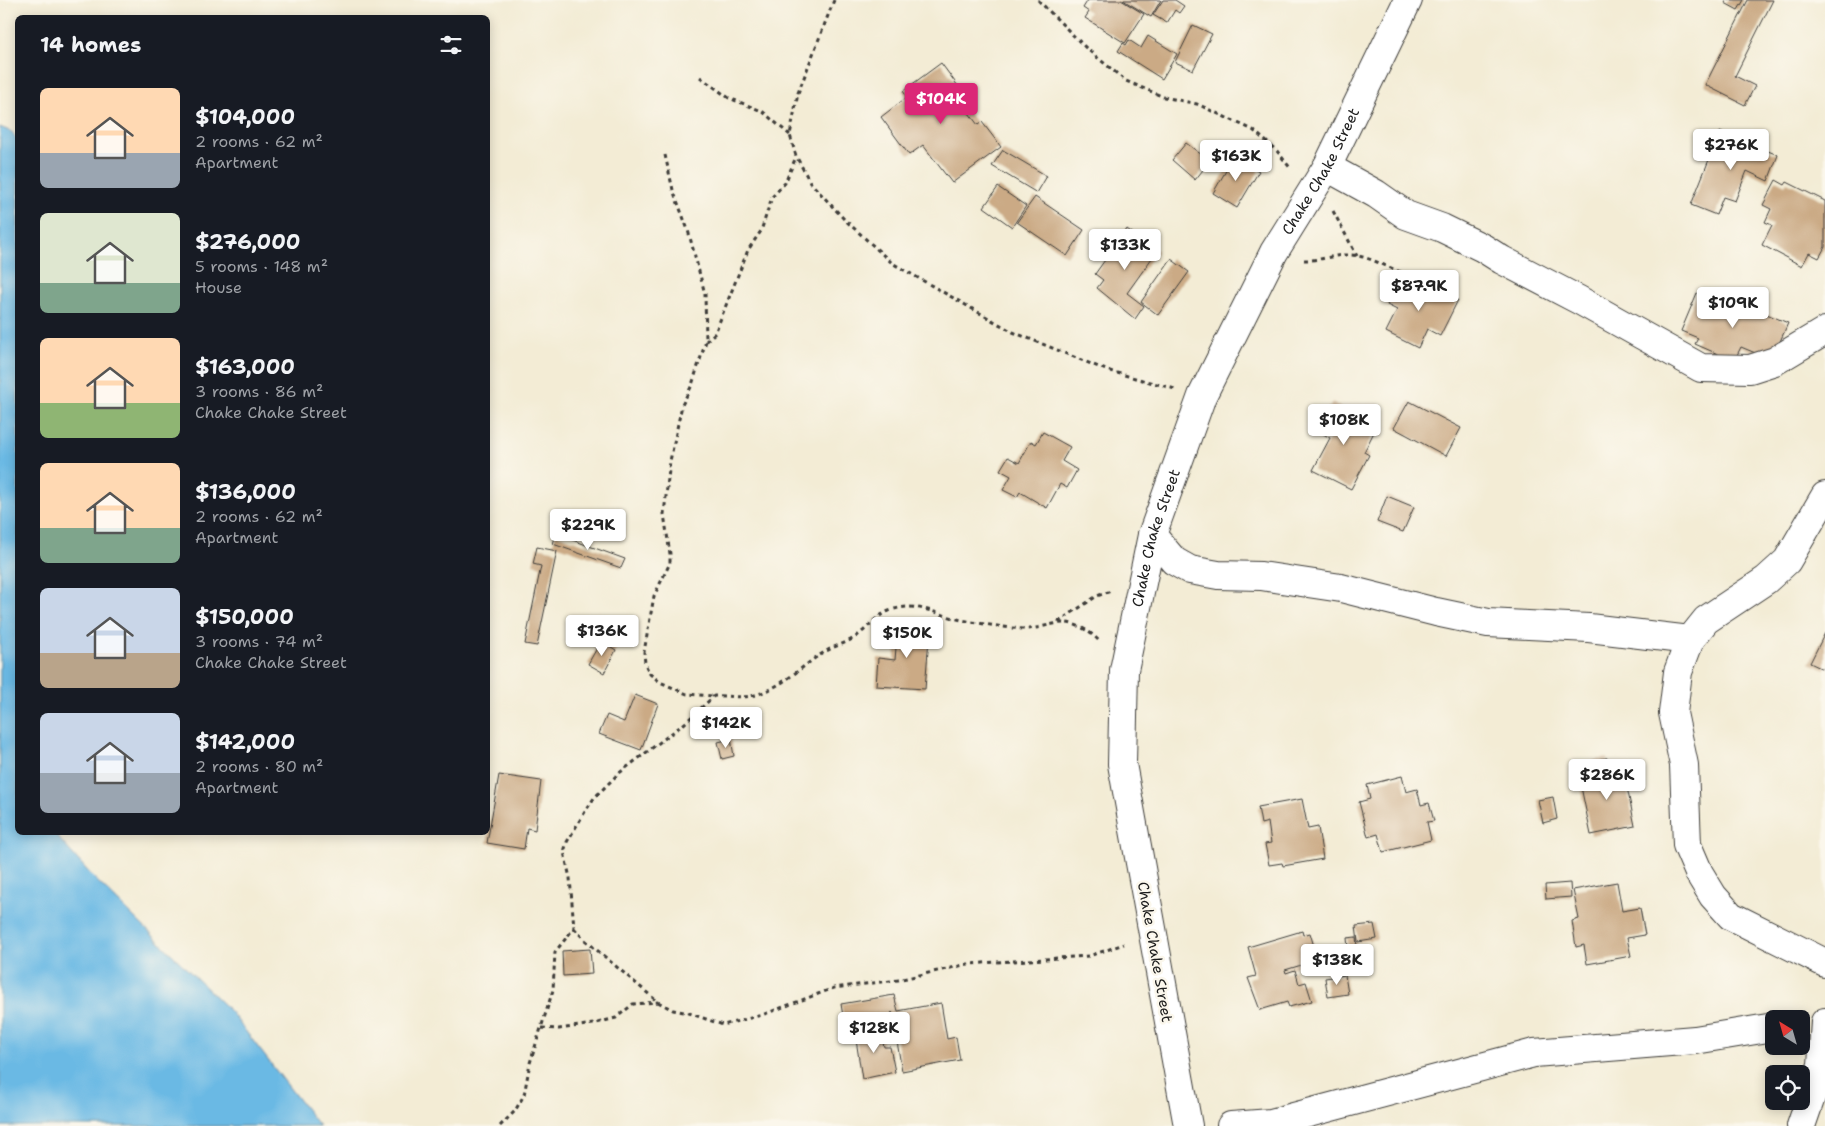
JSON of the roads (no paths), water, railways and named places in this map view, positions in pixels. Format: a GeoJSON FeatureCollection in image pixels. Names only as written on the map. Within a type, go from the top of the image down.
{"type":"FeatureCollection","features":[{"type":"Feature","properties":{"kind":"street","name":"Chake Chake Street"},"geometry":{"type":"LineString","coordinates":[[1188,1126],[1122,764],[1124,670],[1152,535],[1202,396],[1274,252],[1318,182],[1408,0]]}},
{"type":"Feature","properties":{"kind":"street"},"geometry":{"type":"LineString","coordinates":[[1318,182],[1376,194],[1406,215],[1442,228],[1483,248],[1701,368],[1750,369],[1775,361],[1825,331]]}},
{"type":"Feature","properties":{"kind":"street"},"geometry":{"type":"LineString","coordinates":[[1825,496],[1787,561],[1766,580],[1706,620],[1690,640],[1678,672],[1673,713],[1684,766],[1687,845],[1699,873],[1713,896],[1731,916],[1825,962]]}},
{"type":"Feature","properties":{"kind":"street"},"geometry":{"type":"LineString","coordinates":[[1152,535],[1174,561],[1190,570],[1218,575],[1261,576],[1341,588],[1488,623],[1589,628],[1690,640]]}},
{"type":"Feature","properties":{"kind":"street"},"geometry":{"type":"LineString","coordinates":[[1801,1126],[1822,1064],[1825,1021],[1810,1022]]}},
{"type":"Feature","properties":{"kind":"street"},"geometry":{"type":"LineString","coordinates":[[1231,1126],[1271,1123],[1534,1053],[1695,1040],[1765,1028]]}},
{"type":"Feature","properties":{"kind":"water"},"geometry":{"type":"Polygon","coordinates":[[[0,127],[12,132],[15,137],[15,835],[56,835],[93,877],[230,1011],[319,1126],[0,1126],[0,127]]]}}]}
